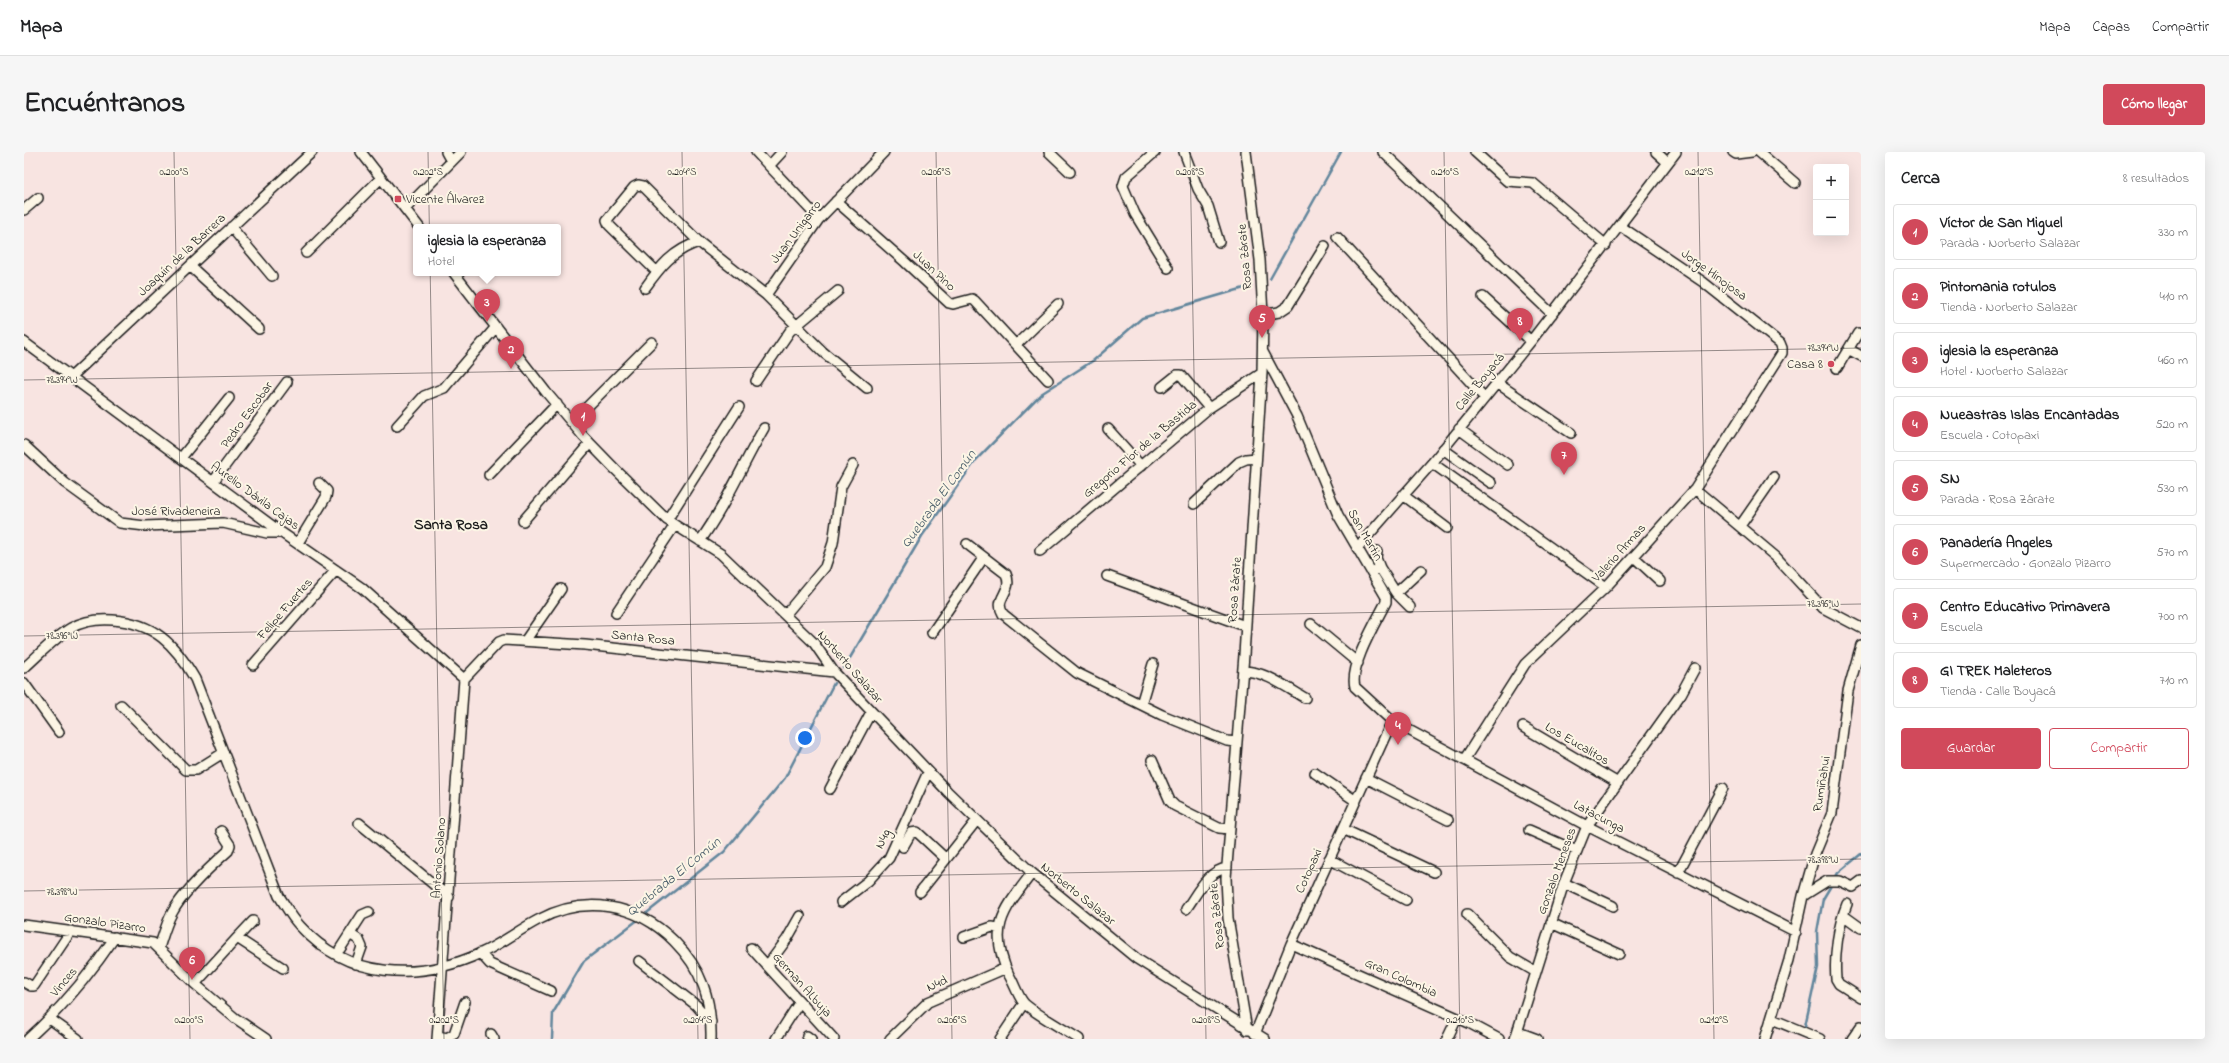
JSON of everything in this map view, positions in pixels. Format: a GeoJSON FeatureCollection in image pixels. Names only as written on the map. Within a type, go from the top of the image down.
{"type":"FeatureCollection","features":[{"type":"Feature","properties":{"kind":"street","name":"Joaquín de la Barrera"},"geometry":{"type":"LineString","coordinates":[[71,377],[312,152]]}},
{"type":"Feature","properties":{"kind":"street"},"geometry":{"type":"LineString","coordinates":[[361,152],[417,224]]}},
{"type":"Feature","properties":{"kind":"street"},"geometry":{"type":"LineString","coordinates":[[446,152],[452,161]]}},
{"type":"Feature","properties":{"kind":"street"},"geometry":{"type":"LineString","coordinates":[[405,209],[461,152]]}},
{"type":"Feature","properties":{"kind":"street"},"geometry":{"type":"LineString","coordinates":[[756,152],[770,165],[819,219]]}},
{"type":"Feature","properties":{"kind":"street"},"geometry":{"type":"LineString","coordinates":[[770,165],[782,152]]}},
{"type":"Feature","properties":{"kind":"street","name":"Juan Unigarro"},"geometry":{"type":"LineString","coordinates":[[766,295],[819,219],[884,152]]}},
{"type":"Feature","properties":{"kind":"street"},"geometry":{"type":"LineString","coordinates":[[1048,152],[1070,172]]}},
{"type":"Feature","properties":{"kind":"street"},"geometry":{"type":"LineString","coordinates":[[1155,152],[1126,177],[1123,186],[1135,214],[1168,268]]}},
{"type":"Feature","properties":{"kind":"street"},"geometry":{"type":"LineString","coordinates":[[1184,152],[1198,188],[1208,206],[1219,242]]}},
{"type":"Feature","properties":{"kind":"street","name":"Rosa Zárate"},"geometry":{"type":"LineString","coordinates":[[1246,152],[1260,260],[1263,315],[1262,373],[1243,671],[1227,868],[1228,918],[1251,1032]]}},
{"type":"Feature","properties":{"kind":"street"},"geometry":{"type":"LineString","coordinates":[[1383,152],[1552,314]]}},
{"type":"Feature","properties":{"kind":"street"},"geometry":{"type":"LineString","coordinates":[[1475,152],[1507,181],[1535,185],[1606,245]]}},
{"type":"Feature","properties":{"kind":"street"},"geometry":{"type":"LineString","coordinates":[[1656,152],[1667,162]]}},
{"type":"Feature","properties":{"kind":"street","name":"Calle Boyacá"},"geometry":{"type":"LineString","coordinates":[[1357,548],[1432,463],[1484,397],[1531,341],[1676,152]]}},
{"type":"Feature","properties":{"kind":"street"},"geometry":{"type":"LineString","coordinates":[[1733,152],[1736,154],[1752,152]]}},
{"type":"Feature","properties":{"kind":"street"},"geometry":{"type":"LineString","coordinates":[[1759,152],[1795,183]]}},
{"type":"Feature","properties":{"kind":"street"},"geometry":{"type":"LineString","coordinates":[[306,253],[381,178]]}},
{"type":"Feature","properties":{"kind":"street"},"geometry":{"type":"LineString","coordinates":[[657,272],[609,225],[607,220],[634,187],[638,185],[643,186],[698,242],[766,295],[795,326],[867,388]]}},
{"type":"Feature","properties":{"kind":"street"},"geometry":{"type":"LineString","coordinates":[[24,210],[38,198]]}},
{"type":"Feature","properties":{"kind":"street","name":"Juan Pino"},"geometry":{"type":"LineString","coordinates":[[836,201],[949,303],[953,304],[972,299],[975,301],[1048,380]]}},
{"type":"Feature","properties":{"kind":"street","name":"Jorge Hinojosa"},"geometry":{"type":"LineString","coordinates":[[1620,226],[1703,282],[1742,312],[1780,344],[1782,353]]}},
{"type":"Feature","properties":{"kind":"street"},"geometry":{"type":"LineString","coordinates":[[231,227],[272,276]]}},
{"type":"Feature","properties":{"kind":"street"},"geometry":{"type":"LineString","coordinates":[[1337,237],[1484,397]]}},
{"type":"Feature","properties":{"kind":"street"},"geometry":{"type":"LineString","coordinates":[[645,288],[657,272],[680,249],[698,242]]}},
{"type":"Feature","properties":{"kind":"street"},"geometry":{"type":"LineString","coordinates":[[1263,315],[1279,312],[1288,306],[1325,246]]}},
{"type":"Feature","properties":{"kind":"street"},"geometry":{"type":"LineString","coordinates":[[190,266],[259,330]]}},
{"type":"Feature","properties":{"kind":"street","name":"Norberto Salazar"},"geometry":{"type":"LineString","coordinates":[[456,276],[557,404],[590,443],[671,522],[721,554],[814,643],[834,672],[871,712],[928,772],[1032,873],[1137,959],[1251,1032],[1265,1039]]}},
{"type":"Feature","properties":{"kind":"street"},"geometry":{"type":"LineString","coordinates":[[756,381],[795,326],[838,291]]}},
{"type":"Feature","properties":{"kind":"street"},"geometry":{"type":"LineString","coordinates":[[1483,297],[1531,341]]}},
{"type":"Feature","properties":{"kind":"street"},"geometry":{"type":"LineString","coordinates":[[1016,345],[1058,304]]}},
{"type":"Feature","properties":{"kind":"street"},"geometry":{"type":"LineString","coordinates":[[397,426],[424,396],[444,388],[496,327]]}},
{"type":"Feature","properties":{"kind":"street"},"geometry":{"type":"LineString","coordinates":[[1837,368],[1850,350],[1858,333]]}},
{"type":"Feature","properties":{"kind":"street","name":"Aurelio Dávila Cajas"},"geometry":{"type":"LineString","coordinates":[[24,342],[282,533],[362,588],[464,679]]}},
{"type":"Feature","properties":{"kind":"street"},"geometry":{"type":"LineString","coordinates":[[572,422],[652,342]]}},
{"type":"Feature","properties":{"kind":"street"},"geometry":{"type":"LineString","coordinates":[[1850,350],[1861,356]]}},
{"type":"Feature","properties":{"kind":"street","name":"San Martin"},"geometry":{"type":"LineString","coordinates":[[1262,351],[1297,416],[1338,515],[1357,548],[1376,570],[1384,592],[1386,602],[1353,675],[1355,687],[1392,721]]}},
{"type":"Feature","properties":{"kind":"street","name":"Valerio Armas"},"geometry":{"type":"LineString","coordinates":[[1464,760],[1525,664],[1606,587],[1695,488],[1782,353]]}},
{"type":"Feature","properties":{"kind":"street","name":"Gregorio Flor de la Bastida"},"geometry":{"type":"LineString","coordinates":[[1040,551],[1209,408],[1262,373]]}},
{"type":"Feature","properties":{"kind":"street"},"geometry":{"type":"LineString","coordinates":[[1162,387],[1179,374],[1209,408]]}},
{"type":"Feature","properties":{"kind":"street","name":"Pedro Escobar"},"geometry":{"type":"LineString","coordinates":[[213,482],[287,382]]}},
{"type":"Feature","properties":{"kind":"street"},"geometry":{"type":"LineString","coordinates":[[1497,382],[1571,433]]}},
{"type":"Feature","properties":{"kind":"street"},"geometry":{"type":"LineString","coordinates":[[180,458],[229,398]]}},
{"type":"Feature","properties":{"kind":"street"},"geometry":{"type":"LineString","coordinates":[[489,475],[557,404]]}},
{"type":"Feature","properties":{"kind":"street"},"geometry":{"type":"LineString","coordinates":[[616,613],[739,407]]}},
{"type":"Feature","properties":{"kind":"street"},"geometry":{"type":"LineString","coordinates":[[700,541],[727,500],[742,465],[764,428]]}},
{"type":"Feature","properties":{"kind":"street"},"geometry":{"type":"LineString","coordinates":[[1108,429],[1140,466]]}},
{"type":"Feature","properties":{"kind":"street"},"geometry":{"type":"LineString","coordinates":[[1459,430],[1508,466]]}},
{"type":"Feature","properties":{"kind":"street"},"geometry":{"type":"LineString","coordinates":[[523,521],[590,443]]}},
{"type":"Feature","properties":{"kind":"street","name":"José Rivadeneira"},"geometry":{"type":"LineString","coordinates":[[24,445],[66,483],[120,522],[145,526],[223,523],[267,533],[282,533]]}},
{"type":"Feature","properties":{"kind":"street"},"geometry":{"type":"LineString","coordinates":[[1443,449],[1491,483]]}},
{"type":"Feature","properties":{"kind":"street"},"geometry":{"type":"LineString","coordinates":[[1194,504],[1239,462],[1246,458],[1256,458]]}},
{"type":"Feature","properties":{"kind":"street"},"geometry":{"type":"LineString","coordinates":[[1432,463],[1606,587]]}},
{"type":"Feature","properties":{"kind":"street"},"geometry":{"type":"LineString","coordinates":[[785,615],[825,566],[833,543],[841,488],[853,465]]}},
{"type":"Feature","properties":{"kind":"street"},"geometry":{"type":"LineString","coordinates":[[1740,526],[1774,477]]}},
{"type":"Feature","properties":{"kind":"street"},"geometry":{"type":"LineString","coordinates":[[298,543],[326,497],[327,491],[319,483]]}},
{"type":"Feature","properties":{"kind":"street"},"geometry":{"type":"LineString","coordinates":[[1695,488],[1776,557],[1823,608],[1861,628]]}},
{"type":"Feature","properties":{"kind":"street"},"geometry":{"type":"LineString","coordinates":[[1403,495],[1447,528]]}},
{"type":"Feature","properties":{"kind":"street"},"geometry":{"type":"LineString","coordinates":[[967,544],[1006,574],[1008,579],[1007,590],[999,608],[1003,614],[1078,673],[1162,715],[1227,741],[1237,742]]}},
{"type":"Feature","properties":{"kind":"street"},"geometry":{"type":"LineString","coordinates":[[1377,551],[1376,570],[1410,607]]}},
{"type":"Feature","properties":{"kind":"street"},"geometry":{"type":"LineString","coordinates":[[932,633],[984,557]]}},
{"type":"Feature","properties":{"kind":"street"},"geometry":{"type":"LineString","coordinates":[[1634,557],[1660,581]]}},
{"type":"Feature","properties":{"kind":"street","name":"Felipe Fuertes"},"geometry":{"type":"LineString","coordinates":[[253,665],[336,570]]}},
{"type":"Feature","properties":{"kind":"street"},"geometry":{"type":"LineString","coordinates":[[1396,593],[1421,570]]}},
{"type":"Feature","properties":{"kind":"street"},"geometry":{"type":"LineString","coordinates":[[1107,576],[1245,626]]}},
{"type":"Feature","properties":{"kind":"street"},"geometry":{"type":"LineString","coordinates":[[525,641],[561,589]]}},
{"type":"Feature","properties":{"kind":"street"},"geometry":{"type":"LineString","coordinates":[[24,668],[71,628],[85,622],[104,619],[141,624],[165,639],[186,664],[195,679],[271,876],[289,912],[312,938],[327,949],[356,964],[380,970],[407,973],[443,966],[480,954],[554,912],[589,906],[621,908],[636,913],[648,920],[683,950],[702,980],[706,990],[711,1022],[711,1039]]}},
{"type":"Feature","properties":{"kind":"street"},"geometry":{"type":"LineString","coordinates":[[1312,624],[1358,663]]}},
{"type":"Feature","properties":{"kind":"street","name":"Santa Rosa"},"geometry":{"type":"LineString","coordinates":[[464,679],[499,642],[525,641],[584,645],[834,672]]}},
{"type":"Feature","properties":{"kind":"street","name":"Rumiñahui"},"geometry":{"type":"LineString","coordinates":[[1765,1039],[1796,932],[1803,896],[1815,854],[1832,813],[1848,691],[1861,645]]}},
{"type":"Feature","properties":{"kind":"street"},"geometry":{"type":"LineString","coordinates":[[1141,704],[1153,664]]}},
{"type":"Feature","properties":{"kind":"street","name":"Gonzalo Meneses"},"geometry":{"type":"LineString","coordinates":[[1516,1035],[1564,883],[1588,826],[1681,694],[1695,668]]}},
{"type":"Feature","properties":{"kind":"street"},"geometry":{"type":"LineString","coordinates":[[1243,671],[1253,671],[1263,674],[1305,698]]}},
{"type":"Feature","properties":{"kind":"street","name":"Antonio Solano"},"geometry":{"type":"LineString","coordinates":[[438,1037],[464,679]]}},
{"type":"Feature","properties":{"kind":"street"},"geometry":{"type":"LineString","coordinates":[[24,683],[59,732]]}},
{"type":"Feature","properties":{"kind":"street"},"geometry":{"type":"LineString","coordinates":[[121,705],[186,770],[196,770],[223,753]]}},
{"type":"Feature","properties":{"kind":"street"},"geometry":{"type":"LineString","coordinates":[[830,789],[871,712]]}},
{"type":"Feature","properties":{"kind":"street","name":"Latacunga"},"geometry":{"type":"LineString","coordinates":[[1392,721],[1588,826],[1796,932]]}},
{"type":"Feature","properties":{"kind":"street","name":"Cotopaxi"},"geometry":{"type":"LineString","coordinates":[[1251,1032],[1392,721]]}},
{"type":"Feature","properties":{"kind":"street","name":"Los Eucalitos"},"geometry":{"type":"LineString","coordinates":[[1523,727],[1618,783]]}},
{"type":"Feature","properties":{"kind":"street"},"geometry":{"type":"LineString","coordinates":[[1152,760],[1170,801],[1175,806],[1219,828],[1230,829]]}},
{"type":"Feature","properties":{"kind":"street","name":"N4g"},"geometry":{"type":"LineString","coordinates":[[841,902],[868,881],[889,858],[928,772]]}},
{"type":"Feature","properties":{"kind":"street"},"geometry":{"type":"LineString","coordinates":[[1315,773],[1356,801]]}},
{"type":"Feature","properties":{"kind":"street"},"geometry":{"type":"LineString","coordinates":[[1366,778],[1448,820]]}},
{"type":"Feature","properties":{"kind":"street"},"geometry":{"type":"LineString","coordinates":[[1678,873],[1723,788]]}},
{"type":"Feature","properties":{"kind":"street"},"geometry":{"type":"LineString","coordinates":[[920,892],[977,820]]}},
{"type":"Feature","properties":{"kind":"street"},"geometry":{"type":"LineString","coordinates":[[359,823],[449,897]]}},
{"type":"Feature","properties":{"kind":"street"},"geometry":{"type":"LineString","coordinates":[[1343,829],[1434,872]]}},
{"type":"Feature","properties":{"kind":"street"},"geometry":{"type":"LineString","coordinates":[[1529,830],[1577,851]]}},
{"type":"Feature","properties":{"kind":"street"},"geometry":{"type":"LineString","coordinates":[[160,948],[166,923],[173,911],[197,881],[228,851],[230,845],[221,831]]}},
{"type":"Feature","properties":{"kind":"street"},"geometry":{"type":"LineString","coordinates":[[903,847],[912,833],[917,832],[946,859]]}},
{"type":"Feature","properties":{"kind":"street"},"geometry":{"type":"LineString","coordinates":[[1329,859],[1406,900]]}},
{"type":"Feature","properties":{"kind":"street"},"geometry":{"type":"LineString","coordinates":[[1186,909],[1211,875],[1220,869],[1227,868]]}},
{"type":"Feature","properties":{"kind":"street"},"geometry":{"type":"LineString","coordinates":[[1032,873],[1011,900],[1002,915],[998,928],[999,942],[1006,968],[1024,1003],[1079,1039]]}},
{"type":"Feature","properties":{"kind":"street"},"geometry":{"type":"LineString","coordinates":[[1803,896],[1810,893],[1822,883],[1835,881],[1853,887],[1861,882]]}},
{"type":"Feature","properties":{"kind":"street"},"geometry":{"type":"LineString","coordinates":[[1564,883],[1613,906]]}},
{"type":"Feature","properties":{"kind":"street"},"geometry":{"type":"LineString","coordinates":[[1847,904],[1842,915],[1838,944],[1836,979],[1839,984],[1861,998]]}},
{"type":"Feature","properties":{"kind":"street"},"geometry":{"type":"LineString","coordinates":[[340,949],[362,915],[369,912]]}},
{"type":"Feature","properties":{"kind":"street"},"geometry":{"type":"LineString","coordinates":[[1467,914],[1510,957],[1536,972]]}},
{"type":"Feature","properties":{"kind":"street"},"geometry":{"type":"LineString","coordinates":[[1842,915],[1861,928]]}},
{"type":"Feature","properties":{"kind":"street"},"geometry":{"type":"LineString","coordinates":[[767,966],[783,945],[800,916]]}},
{"type":"Feature","properties":{"kind":"street"},"geometry":{"type":"LineString","coordinates":[[195,984],[253,921]]}},
{"type":"Feature","properties":{"kind":"street"},"geometry":{"type":"LineString","coordinates":[[1551,923],[1619,954]]}},
{"type":"Feature","properties":{"kind":"street","name":"Gonzalo Pizarro"},"geometry":{"type":"LineString","coordinates":[[24,925],[147,941],[160,948],[195,984],[235,1018],[266,1039]]}},
{"type":"Feature","properties":{"kind":"street"},"geometry":{"type":"LineString","coordinates":[[964,937],[992,927],[998,928]]}},
{"type":"Feature","properties":{"kind":"street"},"geometry":{"type":"LineString","coordinates":[[27,984],[34,986],[71,931]]}},
{"type":"Feature","properties":{"kind":"street"},"geometry":{"type":"LineString","coordinates":[[350,934],[359,940],[362,947],[356,964]]}},
{"type":"Feature","properties":{"kind":"street","name":"Vinces"},"geometry":{"type":"LineString","coordinates":[[28,1039],[50,1019],[100,960],[115,937]]}},
{"type":"Feature","properties":{"kind":"street"},"geometry":{"type":"LineString","coordinates":[[236,938],[283,968]]}},
{"type":"Feature","properties":{"kind":"street","name":"Gran Colombia"},"geometry":{"type":"LineString","coordinates":[[1291,944],[1457,1018],[1499,1039]]}},
{"type":"Feature","properties":{"kind":"street","name":"German ALbuja"},"geometry":{"type":"LineString","coordinates":[[751,948],[799,1003],[834,1039]]}},
{"type":"Feature","properties":{"kind":"street"},"geometry":{"type":"LineString","coordinates":[[480,954],[490,964],[551,991]]}},
{"type":"Feature","properties":{"kind":"street"},"geometry":{"type":"LineString","coordinates":[[639,961],[696,1005],[711,1022]]}},
{"type":"Feature","properties":{"kind":"street","name":"N4d"},"geometry":{"type":"LineString","coordinates":[[890,1039],[928,1002],[1006,968]]}},
{"type":"Feature","properties":{"kind":"street"},"geometry":{"type":"LineString","coordinates":[[438,1037],[447,1038],[454,1034],[465,1002]]}},
{"type":"Feature","properties":{"kind":"street"},"geometry":{"type":"LineString","coordinates":[[776,1039],[799,1003]]}},
{"type":"Feature","properties":{"kind":"street"},"geometry":{"type":"LineString","coordinates":[[1000,1039],[1024,1003]]}},
{"type":"Feature","properties":{"kind":"street"},"geometry":{"type":"LineString","coordinates":[[1447,1039],[1457,1018]]}},
{"type":"Feature","properties":{"kind":"street"},"geometry":{"type":"LineString","coordinates":[[50,1019],[78,1039]]}},
{"type":"Feature","properties":{"kind":"street"},"geometry":{"type":"LineString","coordinates":[[1772,1019],[1820,1039]]}},
{"type":"Feature","properties":{"kind":"street"},"geometry":{"type":"LineString","coordinates":[[1852,1039],[1861,1026]]}},
{"type":"Feature","properties":{"kind":"street"},"geometry":{"type":"LineString","coordinates":[[1516,1035],[1537,1039]]}},
{"type":"Feature","properties":{"kind":"waterway","name":"Quebrada El Común"},"geometry":{"type":"LineString","coordinates":[[1270,279],[1341,152]]}},
{"type":"Feature","properties":{"kind":"waterway","name":"Quebrada El Común"},"geometry":{"type":"LineString","coordinates":[[844,668],[922,536],[976,460],[1041,394],[1094,360],[1142,318],[1251,286]]}},
{"type":"Feature","properties":{"kind":"waterway","name":"Quebrada El Común"},"geometry":{"type":"LineString","coordinates":[[643,916],[724,852],[785,778],[834,683]]}},
{"type":"Feature","properties":{"kind":"waterway"},"geometry":{"type":"LineString","coordinates":[[1835,878],[1838,873],[1861,854]]}},
{"type":"Feature","properties":{"kind":"waterway"},"geometry":{"type":"LineString","coordinates":[[1805,1026],[1818,967],[1817,932],[1823,899],[1832,884]]}},
{"type":"Feature","properties":{"kind":"waterway","name":"Quebrada El Común"},"geometry":{"type":"LineString","coordinates":[[552,1039],[553,1013],[584,961],[639,919]]}},
{"type":"Feature","properties":{"kind":"place","name":"Vicente Álvarez"},"geometry":{"type":"Point","coordinates":[398,199]}},
{"type":"Feature","properties":{"kind":"place","name":"iglesia la esperanza"},"geometry":{"type":"Point","coordinates":[487,322]}},
{"type":"Feature","properties":{"kind":"place","name":"SN"},"geometry":{"type":"Point","coordinates":[1262,338]}},
{"type":"Feature","properties":{"kind":"place","name":"GI TREK Maleteros"},"geometry":{"type":"Point","coordinates":[1520,341]}},
{"type":"Feature","properties":{"kind":"place","name":"Casa 8"},"geometry":{"type":"Point","coordinates":[1831,364]}},
{"type":"Feature","properties":{"kind":"place","name":"Pintomania rotulos"},"geometry":{"type":"Point","coordinates":[511,369]}},
{"type":"Feature","properties":{"kind":"place","name":"Víctor de San Miguel"},"geometry":{"type":"Point","coordinates":[583,436]}},
{"type":"Feature","properties":{"kind":"place","name":"Centro Educativo Primavera"},"geometry":{"type":"Point","coordinates":[1564,475]}},
{"type":"Feature","properties":{"kind":"place","name":"Nueastras Islas Encantadas"},"geometry":{"type":"Point","coordinates":[1398,745]}},
{"type":"Feature","properties":{"kind":"place","name":"Panadería Angeles"},"geometry":{"type":"Point","coordinates":[192,980]}},
{"type":"Feature","properties":{"kind":"district","name":"Santa Rosa"},"geometry":{"type":"Point","coordinates":[451,525]}}]}
